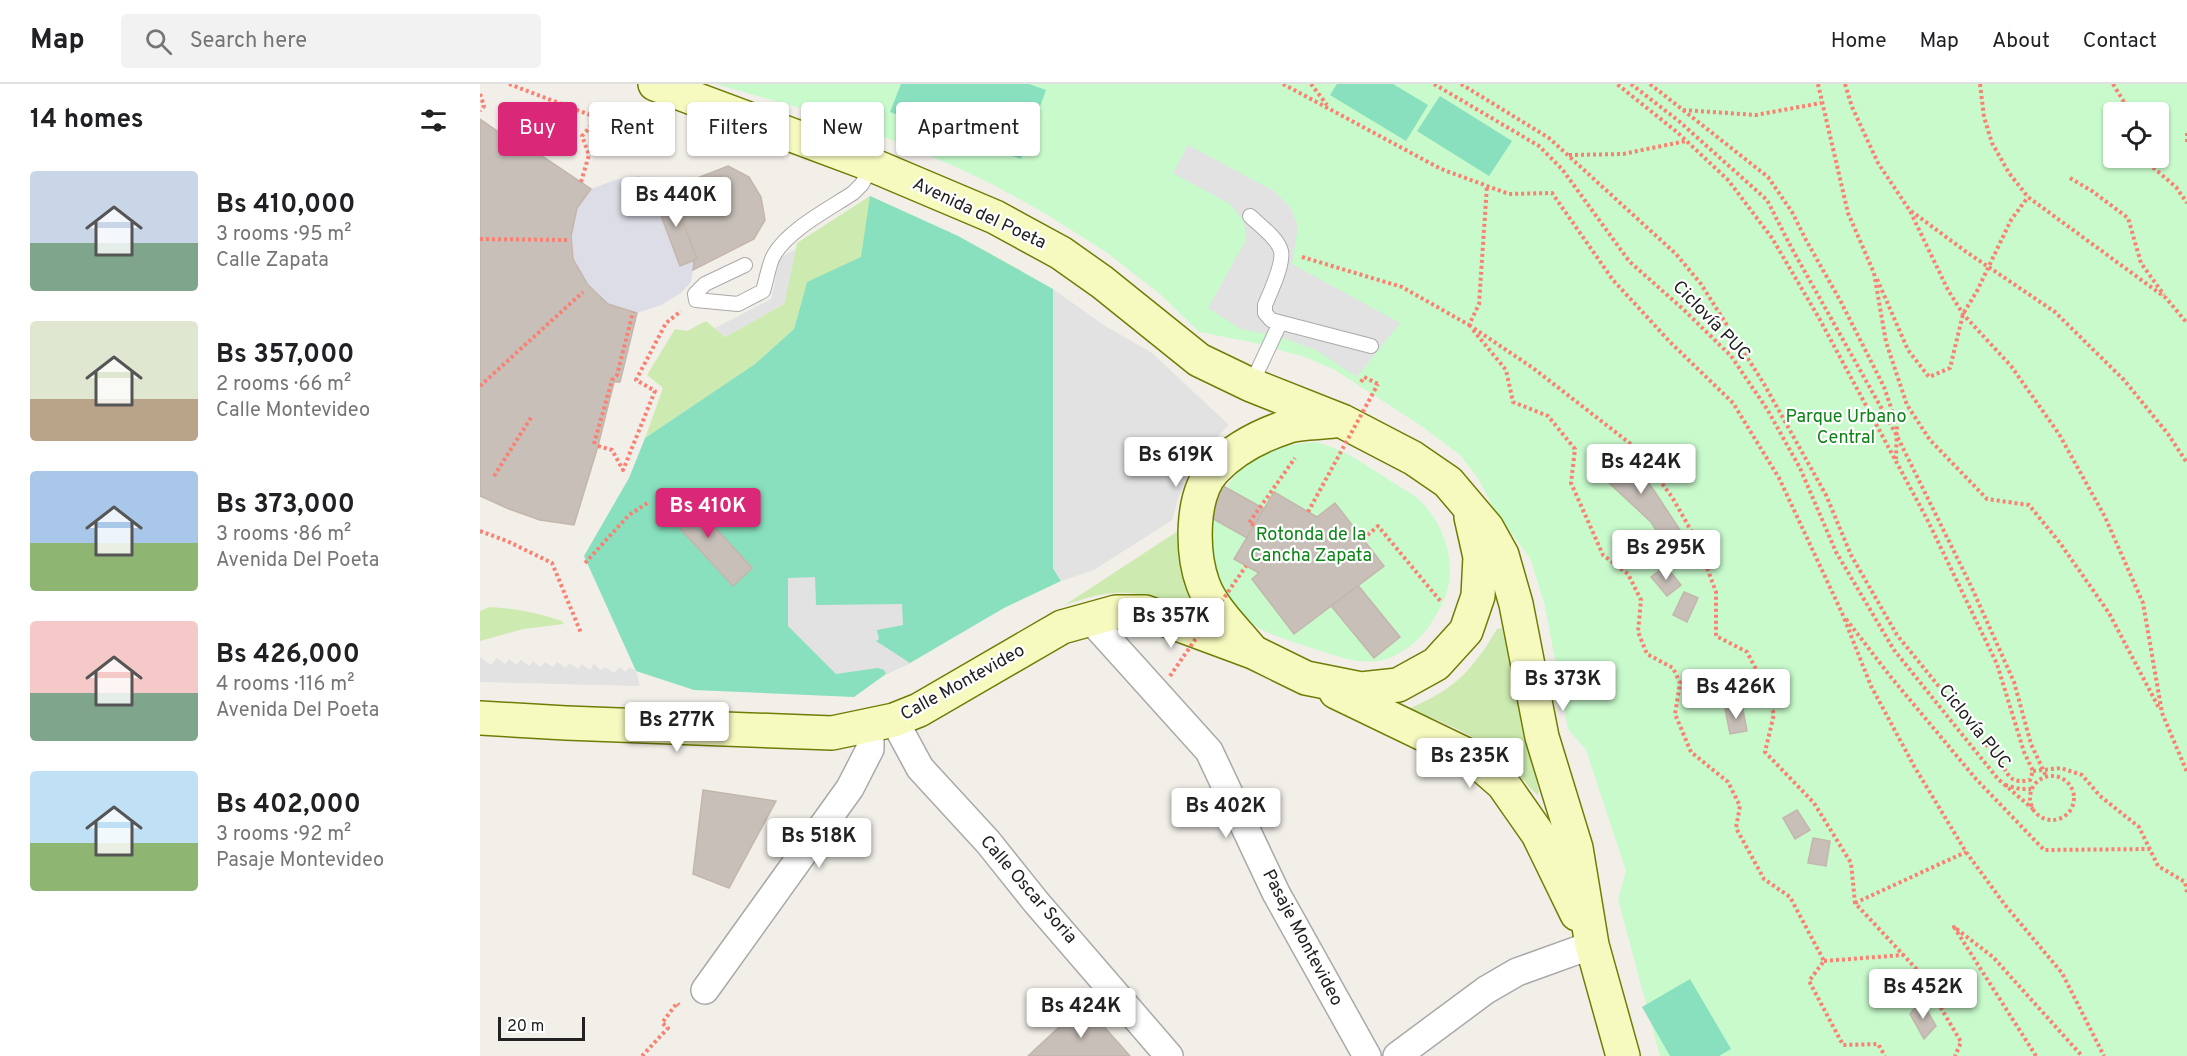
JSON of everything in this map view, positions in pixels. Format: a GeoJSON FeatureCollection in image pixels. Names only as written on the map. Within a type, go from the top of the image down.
{"type":"FeatureCollection","features":[{"type":"Feature","properties":{"kind":"main road","name":"Avenida del Poeta"},"geometry":{"type":"LineString","coordinates":[[655,84],[872,165],[995,217],[1061,253],[1102,282],[1199,360],[1251,385],[1342,421],[1413,458],[1448,482],[1469,508]]}},
{"type":"Feature","properties":{"kind":"main road"},"geometry":{"type":"LineString","coordinates":[[1253,652],[1203,586],[1196,554],[1196,517],[1200,496],[1213,471],[1256,438],[1291,426],[1342,421]]}},
{"type":"Feature","properties":{"kind":"main road"},"geometry":{"type":"LineString","coordinates":[[1306,678],[1361,689],[1398,685],[1436,664],[1466,631],[1478,596],[1480,556],[1469,508]]}},
{"type":"Feature","properties":{"kind":"main road"},"geometry":{"type":"LineString","coordinates":[[1469,508],[1486,528],[1502,555],[1508,574],[1542,737],[1576,848],[1592,945],[1623,1056]]}},
{"type":"Feature","properties":{"kind":"main road","name":"Calle Montevideo"},"geometry":{"type":"LineString","coordinates":[[480,718],[832,733],[882,723],[919,710],[1062,627],[1116,612],[1145,612],[1253,652],[1306,678]]}},
{"type":"Feature","properties":{"kind":"main road"},"geometry":{"type":"LineString","coordinates":[[1306,678],[1473,758],[1503,784],[1538,834],[1592,945]]}},
{"type":"Feature","properties":{"kind":"street","name":"Pasaje Montevideo"},"geometry":{"type":"LineString","coordinates":[[1090,619],[1209,751],[1276,893],[1367,1056]]}},
{"type":"Feature","properties":{"kind":"street"},"geometry":{"type":"LineString","coordinates":[[705,990],[850,788],[882,723]]}},
{"type":"Feature","properties":{"kind":"street","name":"Calle Oscar Soria"},"geometry":{"type":"LineString","coordinates":[[882,723],[988,842],[1036,902],[1169,1056]]}},
{"type":"Feature","properties":{"kind":"street"},"geometry":{"type":"LineString","coordinates":[[1397,1056],[1486,990],[1517,972],[1592,945]]}},
{"type":"Feature","properties":{"kind":"lane"},"geometry":{"type":"LineString","coordinates":[[745,265],[705,284],[695,294],[696,300],[738,304],[763,291],[769,275],[772,256],[789,236],[853,193],[862,184],[872,165]]}},
{"type":"Feature","properties":{"kind":"lane"},"geometry":{"type":"LineString","coordinates":[[1250,216],[1276,241],[1281,250],[1281,261],[1265,305],[1265,313],[1271,320],[1371,346]]}},
{"type":"Feature","properties":{"kind":"lane"},"geometry":{"type":"LineString","coordinates":[[1251,385],[1280,323]]}},
{"type":"Feature","properties":{"kind":"path"},"geometry":{"type":"LineString","coordinates":[[509,84],[589,115]]}},
{"type":"Feature","properties":{"kind":"path"},"geometry":{"type":"LineString","coordinates":[[1282,84],[1328,106],[1441,168],[1509,194],[1552,193],[1613,280],[1670,342],[1733,403],[1779,478],[1842,613],[1871,686],[1914,766],[1966,852],[2062,973],[2104,1056]]}},
{"type":"Feature","properties":{"kind":"path"},"geometry":{"type":"LineString","coordinates":[[1311,84],[1328,106]]}},
{"type":"Feature","properties":{"kind":"path","name":"Ciclovía PUC"},"geometry":{"type":"LineString","coordinates":[[1434,84],[1539,146],[1562,170],[1629,261],[1731,356],[1767,409],[1800,468],[1836,552],[1894,650],[2004,784],[2038,815],[2052,820],[2060,818],[2071,809],[2073,801],[2071,786],[2059,777],[2046,776],[2042,770],[2031,744],[2014,682],[1971,586],[1897,436],[1767,200],[1680,122],[1631,84]]}},
{"type":"Feature","properties":{"kind":"path"},"geometry":{"type":"LineString","coordinates":[[1461,84],[1549,138],[1676,254],[1701,284],[1764,384],[1826,495],[1851,555],[1897,635],[2002,764],[2009,778],[2019,782],[2030,780],[2033,771],[2024,752],[1998,664],[1896,459],[1819,318],[1772,238],[1728,180],[1687,140],[1617,84]]}},
{"type":"Feature","properties":{"kind":"path"},"geometry":{"type":"LineString","coordinates":[[1650,84],[1768,177],[1792,212],[1884,387],[1897,425],[1896,459]]}},
{"type":"Feature","properties":{"kind":"path"},"geometry":{"type":"LineString","coordinates":[[1818,84],[1848,213],[1908,350],[1929,377],[1950,368],[1963,314],[1977,291],[2011,220],[2028,197]]}},
{"type":"Feature","properties":{"kind":"path"},"geometry":{"type":"LineString","coordinates":[[1845,84],[1852,107],[1878,163],[1910,211],[1948,290],[1963,314],[2011,366],[2059,434],[2105,517],[2143,603],[2162,713]]}},
{"type":"Feature","properties":{"kind":"path"},"geometry":{"type":"LineString","coordinates":[[1980,84],[1984,117],[1992,143],[2009,173],[2028,197],[2166,298]]}},
{"type":"Feature","properties":{"kind":"path"},"geometry":{"type":"LineString","coordinates":[[2113,84],[2124,102]]}},
{"type":"Feature","properties":{"kind":"path"},"geometry":{"type":"LineString","coordinates":[[480,94],[484,106],[480,111]]}},
{"type":"Feature","properties":{"kind":"path"},"geometry":{"type":"LineString","coordinates":[[1683,110],[1756,115],[1821,103]]}},
{"type":"Feature","properties":{"kind":"path"},"geometry":{"type":"LineString","coordinates":[[581,182],[589,155],[582,136],[589,128]]}},
{"type":"Feature","properties":{"kind":"path"},"geometry":{"type":"LineString","coordinates":[[2187,133],[2187,142]]}},
{"type":"Feature","properties":{"kind":"path"},"geometry":{"type":"LineString","coordinates":[[1568,155],[1623,154],[1687,140]]}},
{"type":"Feature","properties":{"kind":"path"},"geometry":{"type":"LineString","coordinates":[[2154,168],[2176,188],[2187,202]]}},
{"type":"Feature","properties":{"kind":"path"},"geometry":{"type":"LineString","coordinates":[[2070,178],[2128,218],[2141,263],[2187,323]]}},
{"type":"Feature","properties":{"kind":"path"},"geometry":{"type":"LineString","coordinates":[[1469,325],[1479,304],[1487,184]]}},
{"type":"Feature","properties":{"kind":"path"},"geometry":{"type":"LineString","coordinates":[[1910,211],[1987,267],[2055,312],[2124,380],[2168,434],[2187,464]]}},
{"type":"Feature","properties":{"kind":"path"},"geometry":{"type":"LineString","coordinates":[[480,239],[567,240]]}},
{"type":"Feature","properties":{"kind":"path"},"geometry":{"type":"LineString","coordinates":[[1281,250],[1402,287],[1469,325],[1533,368],[1636,448],[1672,497],[1697,540],[1716,592],[1716,636],[1747,652],[1757,671],[1774,714],[1765,752],[1814,803],[1851,862],[1855,903],[1921,974],[1961,1042],[1955,1056]]}},
{"type":"Feature","properties":{"kind":"path"},"geometry":{"type":"LineString","coordinates":[[1874,273],[1889,352],[1907,405],[1930,440],[1987,499],[2029,505],[2060,543],[2109,613],[2162,713],[2187,772]]}},
{"type":"Feature","properties":{"kind":"path"},"geometry":{"type":"LineString","coordinates":[[480,386],[583,292]]}},
{"type":"Feature","properties":{"kind":"path"},"geometry":{"type":"LineString","coordinates":[[633,312],[617,375],[612,380],[596,445],[612,450],[623,470],[655,391],[636,380],[666,323]]}},
{"type":"Feature","properties":{"kind":"path"},"geometry":{"type":"LineString","coordinates":[[1469,325],[1506,370],[1513,402],[1548,416],[1575,449],[1571,483],[1603,555],[1628,574],[1641,600],[1638,632],[1647,654],[1673,668],[1680,683],[1675,714],[1691,752],[1728,782],[1740,806],[1736,828],[1764,879],[1790,897],[1824,961]]}},
{"type":"Feature","properties":{"kind":"path"},"geometry":{"type":"LineString","coordinates":[[1308,512],[1378,384],[1364,377],[1361,382]]}},
{"type":"Feature","properties":{"kind":"path"},"geometry":{"type":"LineString","coordinates":[[494,476],[532,416]]}},
{"type":"Feature","properties":{"kind":"path"},"geometry":{"type":"LineString","coordinates":[[1254,525],[1249,523],[1297,455]]}},
{"type":"Feature","properties":{"kind":"path"},"geometry":{"type":"LineString","coordinates":[[585,563],[629,515],[650,502]]}},
{"type":"Feature","properties":{"kind":"path"},"geometry":{"type":"LineString","coordinates":[[1363,538],[1378,526],[1466,631]]}},
{"type":"Feature","properties":{"kind":"path"},"geometry":{"type":"LineString","coordinates":[[480,531],[552,563],[581,633]]}},
{"type":"Feature","properties":{"kind":"path"},"geometry":{"type":"LineString","coordinates":[[1170,676],[1246,566]]}},
{"type":"Feature","properties":{"kind":"path"},"geometry":{"type":"LineString","coordinates":[[1842,613],[1890,676],[1976,779],[2044,850],[2150,849]]}},
{"type":"Feature","properties":{"kind":"path"},"geometry":{"type":"LineString","coordinates":[[2033,771],[2061,768],[2082,775],[2100,796],[2139,827],[2158,866],[2185,882],[2187,892]]}},
{"type":"Feature","properties":{"kind":"path"},"geometry":{"type":"LineString","coordinates":[[2033,809],[2030,802],[2031,789],[2046,776]]}},
{"type":"Feature","properties":{"kind":"path","name":"Ciclovía PUC"},"geometry":{"type":"LineString","coordinates":[[2004,784],[2020,789],[2031,789]]}},
{"type":"Feature","properties":{"kind":"path"},"geometry":{"type":"LineString","coordinates":[[1855,903],[1966,852]]}},
{"type":"Feature","properties":{"kind":"path"},"geometry":{"type":"LineString","coordinates":[[2036,1056],[1953,927],[1993,957],[2082,1056]]}},
{"type":"Feature","properties":{"kind":"path"},"geometry":{"type":"LineString","coordinates":[[1885,1056],[1878,1044],[1843,1045],[1809,981],[1824,961],[1903,955]]}},
{"type":"Feature","properties":{"kind":"path"},"geometry":{"type":"LineString","coordinates":[[642,1056],[668,1028],[662,1023],[677,1003],[686,1011],[705,990]]}},
{"type":"Feature","properties":{"kind":"green space","name":"Parque Urbano Central"},"geometry":{"type":"Polygon","coordinates":[[[715,84],[2187,84],[2187,1056],[1660,1056],[1618,899],[1626,871],[1586,750],[1568,729],[1545,606],[1530,558],[1495,511],[1478,478],[1460,455],[1423,427],[1335,370],[1305,357],[1251,342],[1199,332],[1160,294],[1106,252],[1046,214],[994,185],[930,156],[1040,156],[1040,102],[896,102],[896,142],[884,137],[884,102],[801,102],[801,108],[789,105],[789,102],[779,102],[715,84]]]}},
{"type":"Feature","properties":{"kind":"green space"},"geometry":{"type":"Polygon","coordinates":[[[901,84],[1029,84],[1046,90],[1040,107],[1040,102],[896,102],[896,114],[890,112],[901,84]]]}},
{"type":"Feature","properties":{"kind":"green space"},"geometry":{"type":"Polygon","coordinates":[[[1337,84],[1393,84],[1428,105],[1406,141],[1330,95],[1337,84]]]}},
{"type":"Feature","properties":{"kind":"green space"},"geometry":{"type":"Polygon","coordinates":[[[1440,96],[1512,141],[1489,176],[1417,131],[1440,96]]]}},
{"type":"Feature","properties":{"kind":"green space"},"geometry":{"type":"Polygon","coordinates":[[[870,196],[958,236],[1022,271],[807,282],[794,329],[755,364],[645,438],[663,388],[647,375],[675,329],[687,331],[706,321],[725,337],[784,304],[797,243],[870,196]]]}},
{"type":"Feature","properties":{"kind":"green space"},"geometry":{"type":"Polygon","coordinates":[[[870,196],[958,236],[1053,289],[1053,568],[1061,581],[1004,608],[910,663],[886,674],[854,697],[694,690],[636,671],[584,556],[629,478],[645,438],[755,364],[794,329],[807,282],[861,257],[870,196]]]}},
{"type":"Feature","properties":{"kind":"green space","name":"Rotonda de la Cancha Zapata"},"geometry":{"type":"Polygon","coordinates":[[[1317,442],[1347,454],[1416,497],[1436,521],[1448,549],[1449,579],[1440,608],[1416,642],[1384,660],[1365,661],[1345,658],[1281,638],[1259,628],[1240,615],[1232,606],[1219,578],[1212,544],[1213,527],[1216,511],[1230,482],[1240,470],[1268,452],[1292,445],[1317,442]]]}},
{"type":"Feature","properties":{"kind":"green space"},"geometry":{"type":"Polygon","coordinates":[[[1178,531],[1183,568],[1205,622],[1168,603],[1136,594],[1103,594],[1063,606],[1178,531]]]}},
{"type":"Feature","properties":{"kind":"green space"},"geometry":{"type":"Polygon","coordinates":[[[489,607],[535,613],[562,621],[564,624],[523,629],[480,641],[480,611],[489,607]]]}},
{"type":"Feature","properties":{"kind":"green space"},"geometry":{"type":"Polygon","coordinates":[[[1502,628],[1538,795],[1510,764],[1474,738],[1449,725],[1408,709],[1438,694],[1460,678],[1479,657],[1497,629],[1502,628]]]}},
{"type":"Feature","properties":{"kind":"green space"},"geometry":{"type":"Polygon","coordinates":[[[1690,979],[1731,1049],[1719,1056],[1670,1056],[1642,1007],[1690,979]]]}},
{"type":"Feature","properties":{"kind":"shaded area"},"geometry":{"type":"Polygon","coordinates":[[[1188,145],[1274,191],[1290,207],[1298,226],[1292,264],[1400,323],[1357,377],[1316,350],[1281,337],[1241,329],[1208,308],[1246,240],[1244,221],[1230,204],[1173,173],[1188,145]]]}},
{"type":"Feature","properties":{"kind":"shaded area"},"geometry":{"type":"Polygon","coordinates":[[[639,176],[652,180],[664,191],[694,263],[691,282],[681,293],[661,305],[637,313],[608,304],[588,285],[573,259],[571,236],[577,208],[591,189],[615,180],[639,176]]]}},
{"type":"Feature","properties":{"kind":"shaded area"},"geometry":{"type":"Polygon","coordinates":[[[796,249],[784,304],[725,337],[715,328],[771,299],[780,258],[796,249]]]}},
{"type":"Feature","properties":{"kind":"shaded area"},"geometry":{"type":"Polygon","coordinates":[[[1053,289],[1105,326],[1152,353],[1229,425],[1206,448],[1192,468],[1179,496],[1172,520],[1094,570],[1061,581],[1053,568],[1053,289]]]}},
{"type":"Feature","properties":{"kind":"shaded area"},"geometry":{"type":"Polygon","coordinates":[[[815,577],[816,605],[902,604],[903,625],[877,630],[879,639],[876,641],[910,663],[886,674],[884,670],[878,668],[836,674],[788,626],[788,578],[815,577]]]}},
{"type":"Feature","properties":{"kind":"shaded area"},"geometry":{"type":"Polygon","coordinates":[[[480,657],[491,665],[497,658],[505,664],[509,659],[516,665],[521,660],[529,666],[533,661],[540,667],[545,662],[553,667],[557,662],[566,668],[569,663],[578,669],[582,664],[590,670],[594,664],[601,670],[605,667],[614,673],[619,667],[626,672],[629,667],[636,671],[640,686],[480,682],[480,657]]]}},
{"type":"Feature","properties":{"kind":"building"},"geometry":{"type":"Polygon","coordinates":[[[480,119],[498,131],[498,156],[542,156],[591,189],[577,208],[571,236],[573,259],[588,285],[608,304],[637,313],[620,382],[614,382],[598,446],[574,525],[540,520],[480,496],[480,119]]]}},
{"type":"Feature","properties":{"kind":"building"},"geometry":{"type":"Polygon","coordinates":[[[728,166],[749,177],[761,197],[765,220],[754,239],[693,270],[694,263],[664,191],[728,166]]]}},
{"type":"Feature","properties":{"kind":"building"},"geometry":{"type":"Polygon","coordinates":[[[671,190],[697,259],[680,266],[654,197],[671,190]]]}},
{"type":"Feature","properties":{"kind":"building"},"geometry":{"type":"Polygon","coordinates":[[[1618,453],[1631,458],[1680,530],[1663,541],[1651,522],[1607,481],[1618,453]]]}},
{"type":"Feature","properties":{"kind":"building"},"geometry":{"type":"Polygon","coordinates":[[[1216,482],[1322,541],[1400,637],[1374,658],[1299,567],[1199,511],[1216,482]]]}},
{"type":"Feature","properties":{"kind":"building"},"geometry":{"type":"Polygon","coordinates":[[[683,492],[752,568],[733,586],[663,510],[683,492]]]}},
{"type":"Feature","properties":{"kind":"building"},"geometry":{"type":"Polygon","coordinates":[[[1274,492],[1317,517],[1335,503],[1384,566],[1294,634],[1252,579],[1259,573],[1234,559],[1274,492]]]}},
{"type":"Feature","properties":{"kind":"building"},"geometry":{"type":"Polygon","coordinates":[[[1666,566],[1681,585],[1667,596],[1651,577],[1666,566]]]}},
{"type":"Feature","properties":{"kind":"building"},"geometry":{"type":"Polygon","coordinates":[[[1684,592],[1698,598],[1687,622],[1673,615],[1684,592]]]}},
{"type":"Feature","properties":{"kind":"building"},"geometry":{"type":"Polygon","coordinates":[[[1720,672],[1735,689],[1721,700],[1706,683],[1720,672]]]}},
{"type":"Feature","properties":{"kind":"building"},"geometry":{"type":"Polygon","coordinates":[[[1742,705],[1747,731],[1730,734],[1725,709],[1742,705]]]}},
{"type":"Feature","properties":{"kind":"building"},"geometry":{"type":"Polygon","coordinates":[[[703,790],[776,801],[729,888],[693,874],[703,790]]]}},
{"type":"Feature","properties":{"kind":"building"},"geometry":{"type":"Polygon","coordinates":[[[1797,810],[1810,830],[1795,839],[1783,818],[1797,810]]]}},
{"type":"Feature","properties":{"kind":"building"},"geometry":{"type":"Polygon","coordinates":[[[1813,838],[1830,841],[1826,866],[1808,863],[1813,838]]]}},
{"type":"Feature","properties":{"kind":"building"},"geometry":{"type":"Polygon","coordinates":[[[1921,1000],[1936,1026],[1924,1039],[1910,1014],[1921,1000]]]}},
{"type":"Feature","properties":{"kind":"building"},"geometry":{"type":"Polygon","coordinates":[[[1084,1004],[1130,1056],[1028,1056],[1084,1004]]]}}]}
